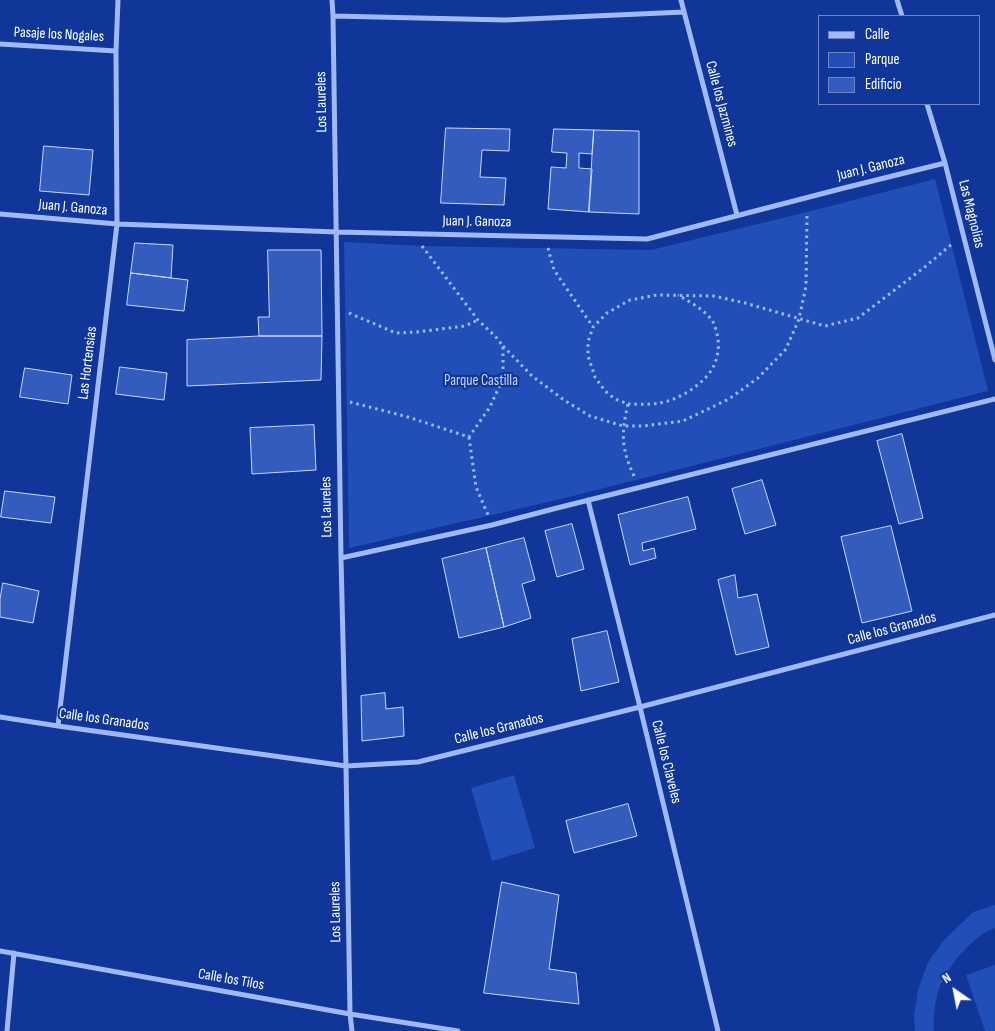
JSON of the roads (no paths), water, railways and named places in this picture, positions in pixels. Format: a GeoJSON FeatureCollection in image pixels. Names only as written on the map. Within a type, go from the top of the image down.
{"type":"FeatureCollection","features":[{"type":"Feature","properties":{"kind":"street","name":"Las Hortensias"},"geometry":{"type":"LineString","coordinates":[[58,726],[117,224],[116,51],[118,0]]}},
{"type":"Feature","properties":{"kind":"street","name":"Los Laureles"},"geometry":{"type":"LineString","coordinates":[[332,0],[337,232],[340,558],[350,1014],[352,1031]]}},
{"type":"Feature","properties":{"kind":"street","name":"Calle los Jazmines"},"geometry":{"type":"LineString","coordinates":[[680,0],[737,215]]}},
{"type":"Feature","properties":{"kind":"street"},"geometry":{"type":"LineString","coordinates":[[897,0],[902,15]]}},
{"type":"Feature","properties":{"kind":"street"},"geometry":{"type":"LineString","coordinates":[[333,16],[505,20],[684,12]]}},
{"type":"Feature","properties":{"kind":"street","name":"Pasaje los Nogales"},"geometry":{"type":"LineString","coordinates":[[0,44],[116,51]]}},
{"type":"Feature","properties":{"kind":"street","name":"Las Magnolias"},"geometry":{"type":"LineString","coordinates":[[928,105],[995,360]]}},
{"type":"Feature","properties":{"kind":"street","name":"Juan J. Ganoza"},"geometry":{"type":"LineString","coordinates":[[0,214],[117,224],[337,232],[647,239],[945,163]]}},
{"type":"Feature","properties":{"kind":"street"},"geometry":{"type":"LineString","coordinates":[[340,558],[492,525],[995,399]]}},
{"type":"Feature","properties":{"kind":"street","name":"Calle los Claveles"},"geometry":{"type":"LineString","coordinates":[[588,500],[718,1031]]}},
{"type":"Feature","properties":{"kind":"street","name":"Calle los Granados"},"geometry":{"type":"LineString","coordinates":[[0,717],[346,766],[418,762],[640,707],[995,615]]}},
{"type":"Feature","properties":{"kind":"street","name":"Calle los Tilos"},"geometry":{"type":"LineString","coordinates":[[0,951],[350,1014],[458,1031]]}},
{"type":"Feature","properties":{"kind":"street"},"geometry":{"type":"LineString","coordinates":[[7,1031],[14,953]]}},
{"type":"Feature","properties":{"kind":"park label","name":"Parque Castilla"},"geometry":{"type":"Point","coordinates":[481,381]}}]}
